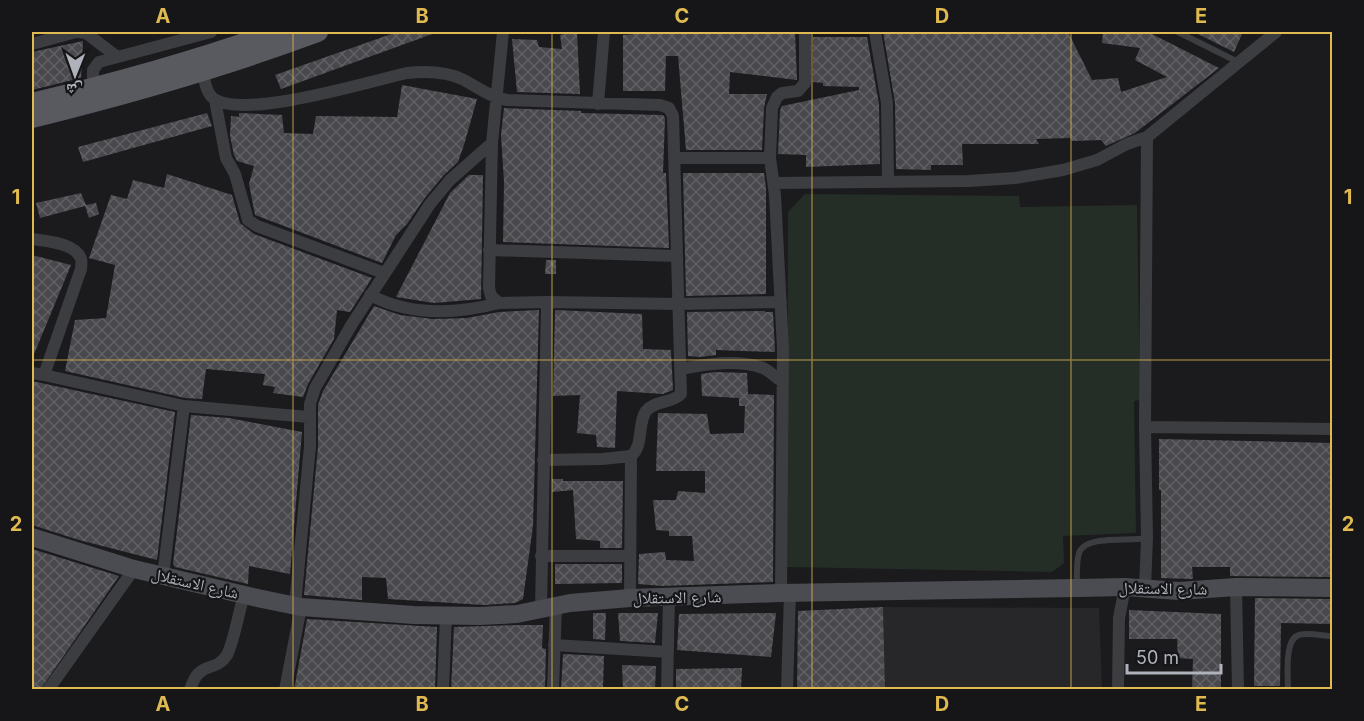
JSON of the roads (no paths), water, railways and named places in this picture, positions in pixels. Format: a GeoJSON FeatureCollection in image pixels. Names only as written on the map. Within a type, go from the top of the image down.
{"type":"FeatureCollection","features":[{"type":"Feature","properties":{"kind":"main road"},"geometry":{"type":"LineString","coordinates":[[32,103],[218,52],[275,32]]}},
{"type":"Feature","properties":{"kind":"main road"},"geometry":{"type":"LineString","coordinates":[[32,118],[203,72],[318,32]]}},
{"type":"Feature","properties":{"kind":"street"},"geometry":{"type":"LineString","coordinates":[[32,44],[82,32],[116,56]]}},
{"type":"Feature","properties":{"kind":"street"},"geometry":{"type":"LineString","coordinates":[[93,88],[95,66],[99,62],[211,32]]}},
{"type":"Feature","properties":{"kind":"street"},"geometry":{"type":"LineString","coordinates":[[499,303],[491,296],[489,288],[489,250],[492,143],[503,32]]}},
{"type":"Feature","properties":{"kind":"street"},"geometry":{"type":"LineString","coordinates":[[598,104],[604,32]]}},
{"type":"Feature","properties":{"kind":"street"},"geometry":{"type":"LineString","coordinates":[[787,690],[781,302],[771,158],[773,102],[782,93],[798,91],[805,83],[805,32]]}},
{"type":"Feature","properties":{"kind":"street"},"geometry":{"type":"LineString","coordinates":[[875,32],[887,103],[888,182]]}},
{"type":"Feature","properties":{"kind":"street"},"geometry":{"type":"LineString","coordinates":[[774,183],[969,181],[1038,175],[1063,170],[1096,160],[1127,144],[1147,137],[1276,32]]}},
{"type":"Feature","properties":{"kind":"street"},"geometry":{"type":"LineString","coordinates":[[203,72],[208,93],[215,100],[227,104],[277,103],[407,73],[429,71],[464,80],[495,98],[660,105],[669,108],[673,116],[681,394],[676,399],[656,404],[647,410],[643,417],[638,448],[631,456],[543,460]]}},
{"type":"Feature","properties":{"kind":"street"},"geometry":{"type":"LineString","coordinates":[[215,100],[226,158],[238,182],[248,220],[257,226],[384,273]]}},
{"type":"Feature","properties":{"kind":"street"},"geometry":{"type":"LineString","coordinates":[[1145,588],[1147,137]]}},
{"type":"Feature","properties":{"kind":"street"},"geometry":{"type":"LineString","coordinates":[[285,690],[298,606],[310,446],[310,404],[315,388],[370,295],[438,193],[492,143]]}},
{"type":"Feature","properties":{"kind":"street"},"geometry":{"type":"LineString","coordinates":[[674,158],[771,158]]}},
{"type":"Feature","properties":{"kind":"street"},"geometry":{"type":"LineString","coordinates":[[32,239],[60,244],[74,250],[81,258],[81,269],[38,374],[184,406],[309,417]]}},
{"type":"Feature","properties":{"kind":"street"},"geometry":{"type":"LineString","coordinates":[[489,250],[676,256]]}},
{"type":"Feature","properties":{"kind":"street"},"geometry":{"type":"LineString","coordinates":[[370,295],[390,304],[412,309],[464,311],[499,303],[781,302]]}},
{"type":"Feature","properties":{"kind":"street"},"geometry":{"type":"LineString","coordinates":[[547,302],[541,556],[554,645],[553,690]]}},
{"type":"Feature","properties":{"kind":"street"},"geometry":{"type":"LineString","coordinates":[[681,369],[700,365],[736,363],[763,369],[783,382]]}},
{"type":"Feature","properties":{"kind":"street"},"geometry":{"type":"LineString","coordinates":[[163,576],[184,406]]}},
{"type":"Feature","properties":{"kind":"street"},"geometry":{"type":"LineString","coordinates":[[1145,427],[1332,429]]}},
{"type":"Feature","properties":{"kind":"street"},"geometry":{"type":"LineString","coordinates":[[630,598],[631,456]]}},
{"type":"Feature","properties":{"kind":"street","name":"شارع الاستقلال"},"geometry":{"type":"LineString","coordinates":[[32,537],[134,569],[298,606],[446,616],[517,614],[548,607],[630,598],[785,593],[1125,587],[1179,591],[1236,587],[1332,588]]}},
{"type":"Feature","properties":{"kind":"street"},"geometry":{"type":"LineString","coordinates":[[541,556],[629,556]]}},
{"type":"Feature","properties":{"kind":"street"},"geometry":{"type":"LineString","coordinates":[[48,690],[134,569]]}},
{"type":"Feature","properties":{"kind":"street"},"geometry":{"type":"LineString","coordinates":[[1118,690],[1119,618],[1125,587]]}},
{"type":"Feature","properties":{"kind":"street"},"geometry":{"type":"LineString","coordinates":[[1236,587],[1238,690]]}},
{"type":"Feature","properties":{"kind":"street"},"geometry":{"type":"LineString","coordinates":[[190,690],[194,677],[204,669],[222,661],[227,654],[244,595]]}},
{"type":"Feature","properties":{"kind":"street"},"geometry":{"type":"LineString","coordinates":[[667,690],[669,598]]}},
{"type":"Feature","properties":{"kind":"street"},"geometry":{"type":"LineString","coordinates":[[443,690],[446,616]]}},
{"type":"Feature","properties":{"kind":"street"},"geometry":{"type":"LineString","coordinates":[[554,645],[668,652]]}},
{"type":"Feature","properties":{"kind":"lane"},"geometry":{"type":"LineString","coordinates":[[1178,32],[1239,62]]}},
{"type":"Feature","properties":{"kind":"lane"},"geometry":{"type":"LineString","coordinates":[[1077,588],[1079,552],[1085,545],[1100,540],[1147,538]]}},
{"type":"Feature","properties":{"kind":"lane"},"geometry":{"type":"LineString","coordinates":[[1288,690],[1289,646],[1294,637],[1300,634],[1332,636]]}}]}
